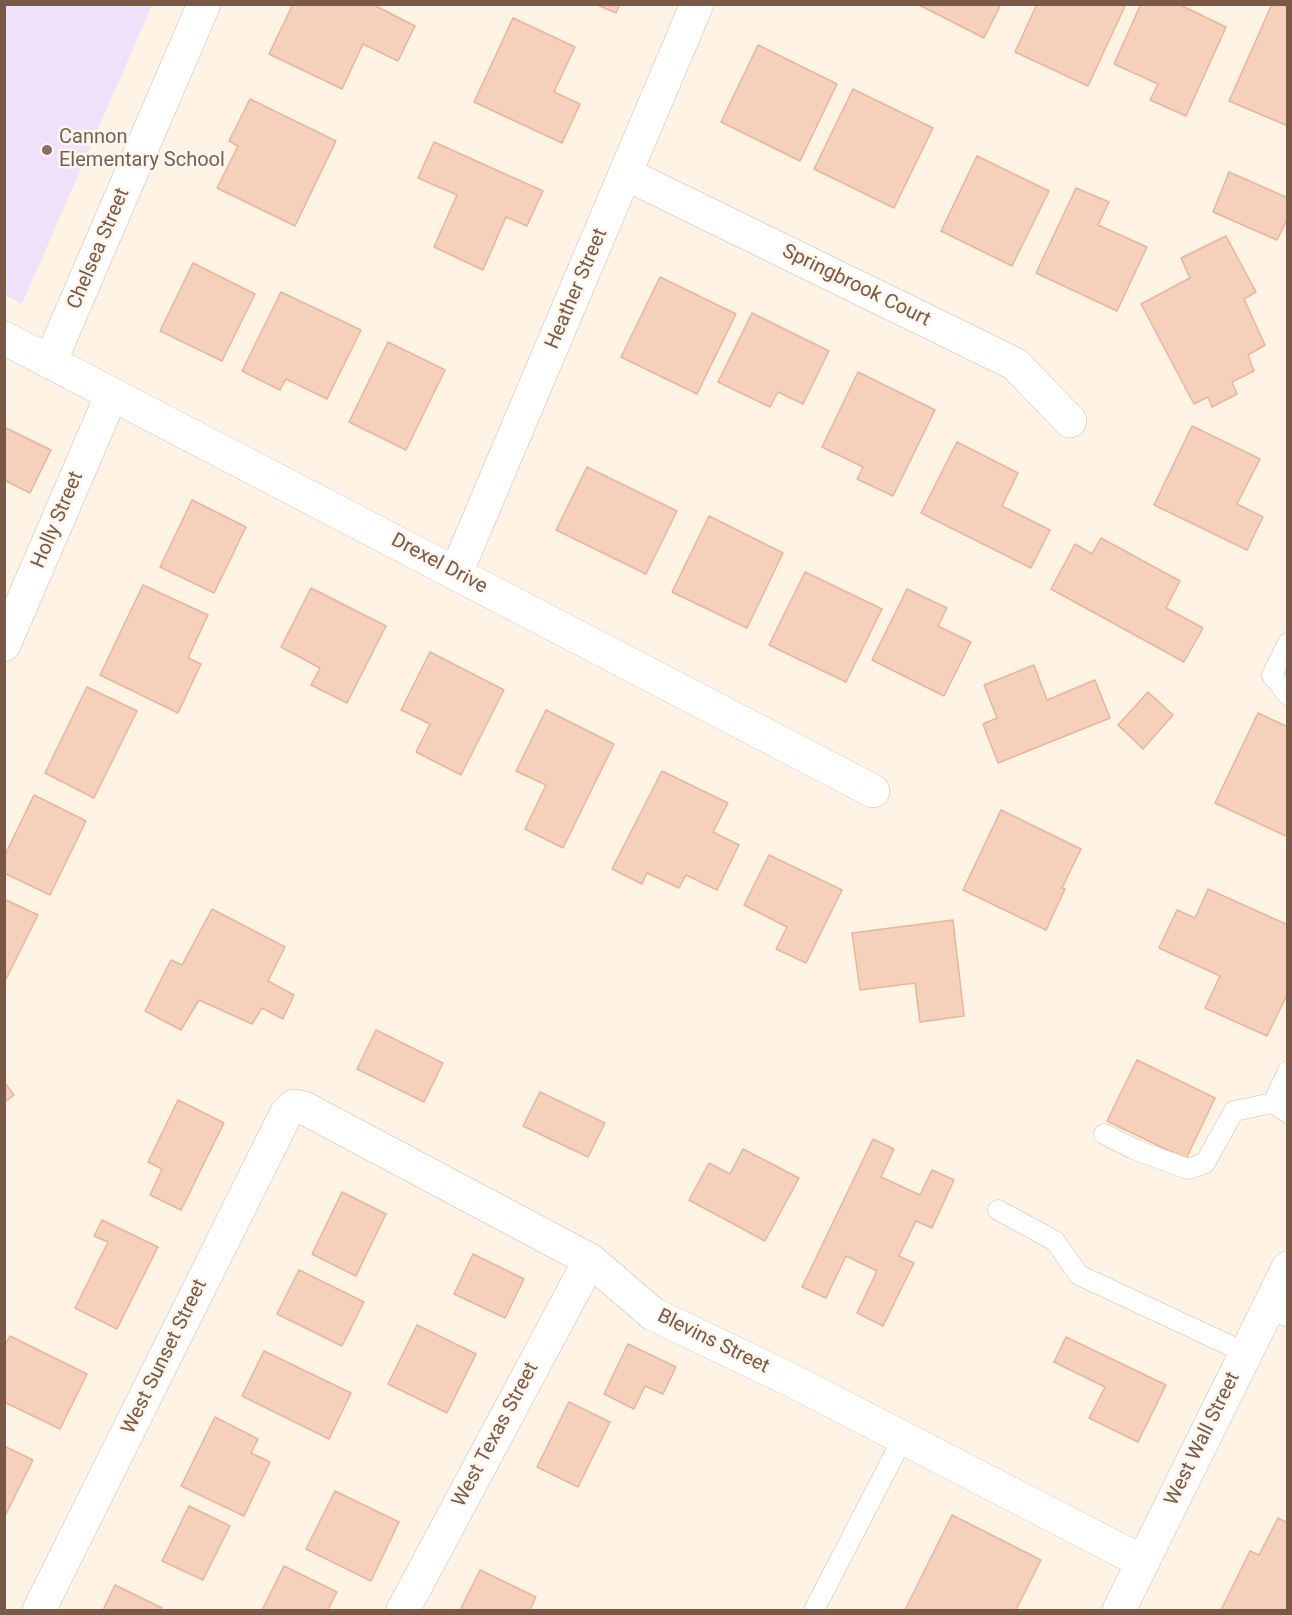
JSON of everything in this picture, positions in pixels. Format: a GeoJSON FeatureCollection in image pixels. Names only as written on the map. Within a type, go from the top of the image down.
{"type":"FeatureCollection","features":[{"type":"Feature","properties":{"kind":"street","name":"Chelsea Street"},"geometry":{"type":"LineString","coordinates":[[50,362],[204,4]]}},
{"type":"Feature","properties":{"kind":"street","name":"Heather Street"},"geometry":{"type":"LineString","coordinates":[[456,573],[697,4]]}},
{"type":"Feature","properties":{"kind":"street","name":"Springbrook Court"},"geometry":{"type":"LineString","coordinates":[[626,174],[1015,364],[1070,421]]}},
{"type":"Feature","properties":{"kind":"street","name":"Drexel Drive"},"geometry":{"type":"LineString","coordinates":[[4,338],[873,791]]}},
{"type":"Feature","properties":{"kind":"street","name":"Holly Street"},"geometry":{"type":"LineString","coordinates":[[4,645],[112,394]]}},
{"type":"Feature","properties":{"kind":"street","name":"Blevins Street"},"geometry":{"type":"LineString","coordinates":[[294,1106],[304,1108],[590,1260],[653,1314],[793,1382],[1143,1562]]}},
{"type":"Feature","properties":{"kind":"street","name":"West Sunset Street"},"geometry":{"type":"LineString","coordinates":[[39,1611],[286,1114],[294,1106]]}},
{"type":"Feature","properties":{"kind":"street","name":"West Texas Street"},"geometry":{"type":"LineString","coordinates":[[403,1611],[590,1260]]}},
{"type":"Feature","properties":{"kind":"street","name":"West Wall Street"},"geometry":{"type":"LineString","coordinates":[[1119,1611],[1246,1353],[1277,1312],[1287,1268]]}},
{"type":"Feature","properties":{"kind":"lane"},"geometry":{"type":"LineString","coordinates":[[1287,643],[1272,675],[1287,695]]}},
{"type":"Feature","properties":{"kind":"lane"},"geometry":{"type":"LineString","coordinates":[[1104,1134],[1136,1150],[1188,1169],[1205,1164],[1234,1111],[1280,1108],[1286,1073]]}},
{"type":"Feature","properties":{"kind":"lane"},"geometry":{"type":"LineString","coordinates":[[998,1210],[1055,1241],[1079,1275],[1246,1353]]}},
{"type":"Feature","properties":{"kind":"lane"},"geometry":{"type":"LineString","coordinates":[[814,1611],[903,1438]]}},
{"type":"Feature","properties":{"kind":"shaded area","name":"Cannon Elementary School"},"geometry":{"type":"Polygon","coordinates":[[[4,5],[152,5],[22,304],[5,295],[4,5]]]}},
{"type":"Feature","properties":{"kind":"building"},"geometry":{"type":"Polygon","coordinates":[[[293,4],[372,4],[415,26],[398,61],[363,44],[342,89],[269,54],[293,4]]]}},
{"type":"Feature","properties":{"kind":"building"},"geometry":{"type":"Polygon","coordinates":[[[595,4],[620,4],[616,13],[595,4]]]}},
{"type":"Feature","properties":{"kind":"building"},"geometry":{"type":"Polygon","coordinates":[[[917,4],[1001,4],[984,38],[917,4]]]}},
{"type":"Feature","properties":{"kind":"building"},"geometry":{"type":"Polygon","coordinates":[[[1037,4],[1126,4],[1088,86],[1015,52],[1037,4]]]}},
{"type":"Feature","properties":{"kind":"building"},"geometry":{"type":"Polygon","coordinates":[[[1141,4],[1178,4],[1226,27],[1186,116],[1150,100],[1158,84],[1114,64],[1141,4]]]}},
{"type":"Feature","properties":{"kind":"building"},"geometry":{"type":"Polygon","coordinates":[[[1272,4],[1288,6],[1288,126],[1229,101],[1272,4]]]}},
{"type":"Feature","properties":{"kind":"building"},"geometry":{"type":"Polygon","coordinates":[[[513,18],[575,47],[554,92],[580,104],[562,143],[474,102],[513,18]]]}},
{"type":"Feature","properties":{"kind":"building"},"geometry":{"type":"Polygon","coordinates":[[[758,45],[837,84],[800,161],[721,122],[758,45]]]}},
{"type":"Feature","properties":{"kind":"building"},"geometry":{"type":"Polygon","coordinates":[[[853,89],[933,128],[894,208],[814,169],[853,89]]]}},
{"type":"Feature","properties":{"kind":"building"},"geometry":{"type":"Polygon","coordinates":[[[250,99],[336,141],[295,226],[217,188],[238,146],[229,141],[250,99]]]}},
{"type":"Feature","properties":{"kind":"building"},"geometry":{"type":"Polygon","coordinates":[[[434,142],[543,191],[527,226],[506,217],[483,270],[434,247],[457,195],[418,178],[434,142]]]}},
{"type":"Feature","properties":{"kind":"building"},"geometry":{"type":"Polygon","coordinates":[[[977,156],[1049,191],[1012,266],[941,231],[977,156]]]}},
{"type":"Feature","properties":{"kind":"building"},"geometry":{"type":"Polygon","coordinates":[[[1229,172],[1288,198],[1288,218],[1277,240],[1213,212],[1229,172]]]}},
{"type":"Feature","properties":{"kind":"building"},"geometry":{"type":"Polygon","coordinates":[[[1076,188],[1109,202],[1098,225],[1147,247],[1117,311],[1036,273],[1076,188]]]}},
{"type":"Feature","properties":{"kind":"building"},"geometry":{"type":"Polygon","coordinates":[[[1226,236],[1256,292],[1244,299],[1265,345],[1248,355],[1254,371],[1232,382],[1237,394],[1212,407],[1208,397],[1194,404],[1141,304],[1190,278],[1181,258],[1226,236]]]}},
{"type":"Feature","properties":{"kind":"building"},"geometry":{"type":"Polygon","coordinates":[[[193,263],[255,294],[222,361],[160,331],[193,263]]]}},
{"type":"Feature","properties":{"kind":"building"},"geometry":{"type":"Polygon","coordinates":[[[660,277],[736,314],[697,394],[621,357],[660,277]]]}},
{"type":"Feature","properties":{"kind":"building"},"geometry":{"type":"Polygon","coordinates":[[[281,292],[361,330],[327,399],[286,379],[280,390],[242,371],[281,292]]]}},
{"type":"Feature","properties":{"kind":"building"},"geometry":{"type":"Polygon","coordinates":[[[752,313],[829,351],[803,404],[778,392],[770,407],[718,382],[752,313]]]}},
{"type":"Feature","properties":{"kind":"building"},"geometry":{"type":"Polygon","coordinates":[[[388,342],[445,370],[406,450],[349,422],[388,342]]]}},
{"type":"Feature","properties":{"kind":"building"},"geometry":{"type":"Polygon","coordinates":[[[858,372],[935,410],[893,496],[857,479],[863,467],[822,447],[858,372]]]}},
{"type":"Feature","properties":{"kind":"building"},"geometry":{"type":"Polygon","coordinates":[[[1192,426],[1260,459],[1237,504],[1263,517],[1247,550],[1154,505],[1192,426]]]}},
{"type":"Feature","properties":{"kind":"building"},"geometry":{"type":"Polygon","coordinates":[[[4,427],[51,450],[30,493],[4,480],[4,427]]]}},
{"type":"Feature","properties":{"kind":"building"},"geometry":{"type":"Polygon","coordinates":[[[957,442],[1018,473],[1002,506],[1050,530],[1031,568],[921,513],[957,442]]]}},
{"type":"Feature","properties":{"kind":"building"},"geometry":{"type":"Polygon","coordinates":[[[587,467],[677,511],[646,574],[556,530],[587,467]]]}},
{"type":"Feature","properties":{"kind":"building"},"geometry":{"type":"Polygon","coordinates":[[[192,500],[246,527],[214,593],[160,567],[192,500]]]}},
{"type":"Feature","properties":{"kind":"building"},"geometry":{"type":"Polygon","coordinates":[[[709,516],[783,553],[747,628],[672,592],[709,516]]]}},
{"type":"Feature","properties":{"kind":"building"},"geometry":{"type":"Polygon","coordinates":[[[1101,538],[1180,581],[1166,608],[1203,628],[1184,662],[1051,589],[1075,544],[1092,554],[1101,538]]]}},
{"type":"Feature","properties":{"kind":"building"},"geometry":{"type":"Polygon","coordinates":[[[805,572],[882,609],[846,682],[769,645],[805,572]]]}},
{"type":"Feature","properties":{"kind":"building"},"geometry":{"type":"Polygon","coordinates":[[[143,585],[208,615],[188,658],[201,664],[178,713],[100,675],[143,585]]]}},
{"type":"Feature","properties":{"kind":"building"},"geometry":{"type":"Polygon","coordinates":[[[311,588],[386,626],[347,703],[311,685],[320,668],[281,647],[311,588]]]}},
{"type":"Feature","properties":{"kind":"building"},"geometry":{"type":"Polygon","coordinates":[[[907,589],[947,608],[938,626],[971,642],[944,696],[872,660],[907,589]]]}},
{"type":"Feature","properties":{"kind":"building"},"geometry":{"type":"Polygon","coordinates":[[[430,652],[504,690],[461,775],[416,752],[430,724],[401,710],[430,652]]]}},
{"type":"Feature","properties":{"kind":"building"},"geometry":{"type":"Polygon","coordinates":[[[1034,665],[1047,700],[1095,680],[1110,718],[998,763],[983,724],[997,718],[984,685],[1034,665]]]}},
{"type":"Feature","properties":{"kind":"building"},"geometry":{"type":"Polygon","coordinates":[[[87,687],[137,711],[94,798],[45,773],[87,687]]]}},
{"type":"Feature","properties":{"kind":"building"},"geometry":{"type":"Polygon","coordinates":[[[1148,692],[1173,715],[1143,749],[1118,725],[1148,692]]]}},
{"type":"Feature","properties":{"kind":"building"},"geometry":{"type":"Polygon","coordinates":[[[546,710],[614,744],[563,848],[525,829],[546,785],[516,771],[546,710]]]}},
{"type":"Feature","properties":{"kind":"building"},"geometry":{"type":"Polygon","coordinates":[[[1258,713],[1288,727],[1288,837],[1215,803],[1258,713]]]}},
{"type":"Feature","properties":{"kind":"building"},"geometry":{"type":"Polygon","coordinates":[[[662,771],[728,803],[713,832],[739,845],[717,890],[686,875],[679,888],[647,873],[642,884],[612,869],[662,771]]]}},
{"type":"Feature","properties":{"kind":"building"},"geometry":{"type":"Polygon","coordinates":[[[34,795],[86,821],[50,895],[4,873],[4,857],[34,795]]]}},
{"type":"Feature","properties":{"kind":"building"},"geometry":{"type":"Polygon","coordinates":[[[1001,810],[1081,849],[1062,888],[1065,889],[1046,930],[963,890],[1001,810]]]}},
{"type":"Feature","properties":{"kind":"building"},"geometry":{"type":"Polygon","coordinates":[[[769,855],[842,890],[806,963],[776,949],[787,927],[744,905],[769,855]]]}},
{"type":"Feature","properties":{"kind":"building"},"geometry":{"type":"Polygon","coordinates":[[[1208,889],[1288,925],[1288,993],[1267,1036],[1205,1008],[1220,976],[1159,948],[1177,910],[1195,918],[1208,889]]]}},
{"type":"Feature","properties":{"kind":"building"},"geometry":{"type":"Polygon","coordinates":[[[4,899],[38,915],[4,983],[4,899]]]}},
{"type":"Feature","properties":{"kind":"building"},"geometry":{"type":"Polygon","coordinates":[[[212,909],[285,947],[268,981],[294,995],[283,1019],[262,1008],[252,1024],[199,1000],[181,1030],[145,1011],[171,960],[182,965],[212,909]]]}},
{"type":"Feature","properties":{"kind":"building"},"geometry":{"type":"Polygon","coordinates":[[[953,920],[964,1016],[920,1022],[915,983],[860,990],[852,933],[953,920]]]}},
{"type":"Feature","properties":{"kind":"building"},"geometry":{"type":"Polygon","coordinates":[[[376,1030],[443,1063],[424,1102],[357,1069],[376,1030]]]}},
{"type":"Feature","properties":{"kind":"building"},"geometry":{"type":"Polygon","coordinates":[[[1137,1060],[1215,1098],[1186,1159],[1107,1121],[1137,1060]]]}},
{"type":"Feature","properties":{"kind":"building"},"geometry":{"type":"Polygon","coordinates":[[[4,1082],[14,1095],[4,1103],[4,1082]]]}},
{"type":"Feature","properties":{"kind":"building"},"geometry":{"type":"Polygon","coordinates":[[[540,1092],[605,1123],[588,1157],[523,1126],[540,1092]]]}},
{"type":"Feature","properties":{"kind":"building"},"geometry":{"type":"Polygon","coordinates":[[[178,1100],[224,1123],[181,1210],[150,1195],[162,1169],[148,1162],[178,1100]]]}},
{"type":"Feature","properties":{"kind":"building"},"geometry":{"type":"Polygon","coordinates":[[[873,1139],[894,1149],[881,1177],[920,1195],[932,1170],[954,1180],[932,1228],[916,1221],[899,1256],[914,1263],[883,1326],[857,1313],[877,1271],[846,1256],[826,1298],[802,1287],[873,1139]]]}},
{"type":"Feature","properties":{"kind":"building"},"geometry":{"type":"Polygon","coordinates":[[[743,1149],[799,1178],[765,1241],[689,1200],[709,1163],[730,1174],[743,1149]]]}},
{"type":"Feature","properties":{"kind":"building"},"geometry":{"type":"Polygon","coordinates":[[[342,1192],[386,1214],[356,1276],[312,1254],[342,1192]]]}},
{"type":"Feature","properties":{"kind":"building"},"geometry":{"type":"Polygon","coordinates":[[[102,1220],[158,1247],[117,1329],[75,1308],[108,1242],[94,1236],[102,1220]]]}},
{"type":"Feature","properties":{"kind":"building"},"geometry":{"type":"Polygon","coordinates":[[[473,1254],[524,1279],[505,1318],[454,1294],[473,1254]]]}},
{"type":"Feature","properties":{"kind":"building"},"geometry":{"type":"Polygon","coordinates":[[[299,1270],[364,1302],[342,1346],[277,1314],[299,1270]]]}},
{"type":"Feature","properties":{"kind":"building"},"geometry":{"type":"Polygon","coordinates":[[[417,1325],[476,1354],[447,1413],[388,1384],[417,1325]]]}},
{"type":"Feature","properties":{"kind":"building"},"geometry":{"type":"Polygon","coordinates":[[[10,1336],[87,1374],[60,1429],[4,1402],[4,1347],[10,1336]]]}},
{"type":"Feature","properties":{"kind":"building"},"geometry":{"type":"Polygon","coordinates":[[[1066,1337],[1166,1385],[1138,1442],[1089,1418],[1105,1387],[1054,1362],[1066,1337]]]}},
{"type":"Feature","properties":{"kind":"building"},"geometry":{"type":"Polygon","coordinates":[[[628,1344],[676,1367],[663,1394],[645,1386],[634,1409],[604,1394],[628,1344]]]}},
{"type":"Feature","properties":{"kind":"building"},"geometry":{"type":"Polygon","coordinates":[[[264,1351],[351,1393],[329,1439],[242,1396],[264,1351]]]}},
{"type":"Feature","properties":{"kind":"building"},"geometry":{"type":"Polygon","coordinates":[[[569,1402],[610,1422],[578,1487],[537,1467],[569,1402]]]}},
{"type":"Feature","properties":{"kind":"building"},"geometry":{"type":"Polygon","coordinates":[[[215,1417],[258,1439],[251,1453],[270,1462],[244,1516],[181,1486],[215,1417]]]}},
{"type":"Feature","properties":{"kind":"building"},"geometry":{"type":"Polygon","coordinates":[[[4,1446],[33,1460],[4,1518],[4,1446]]]}},
{"type":"Feature","properties":{"kind":"building"},"geometry":{"type":"Polygon","coordinates":[[[335,1491],[399,1522],[371,1581],[306,1549],[335,1491]]]}},
{"type":"Feature","properties":{"kind":"building"},"geometry":{"type":"Polygon","coordinates":[[[189,1506],[230,1526],[203,1580],[162,1561],[189,1506]]]}},
{"type":"Feature","properties":{"kind":"building"},"geometry":{"type":"Polygon","coordinates":[[[952,1515],[1041,1560],[1016,1610],[905,1610],[952,1515]]]}},
{"type":"Feature","properties":{"kind":"building"},"geometry":{"type":"Polygon","coordinates":[[[1278,1518],[1288,1523],[1288,1610],[1221,1610],[1250,1551],[1259,1555],[1278,1518]]]}},
{"type":"Feature","properties":{"kind":"building"},"geometry":{"type":"Polygon","coordinates":[[[284,1566],[337,1592],[328,1610],[262,1610],[284,1566]]]}},
{"type":"Feature","properties":{"kind":"building"},"geometry":{"type":"Polygon","coordinates":[[[480,1570],[536,1597],[530,1610],[460,1610],[480,1570]]]}},
{"type":"Feature","properties":{"kind":"building"},"geometry":{"type":"Polygon","coordinates":[[[115,1585],[162,1608],[161,1610],[103,1610],[115,1585]]]}},
{"type":"Feature","properties":{"kind":"place","name":"Cannon Elementary School"},"geometry":{"type":"Point","coordinates":[47,150]}}]}
